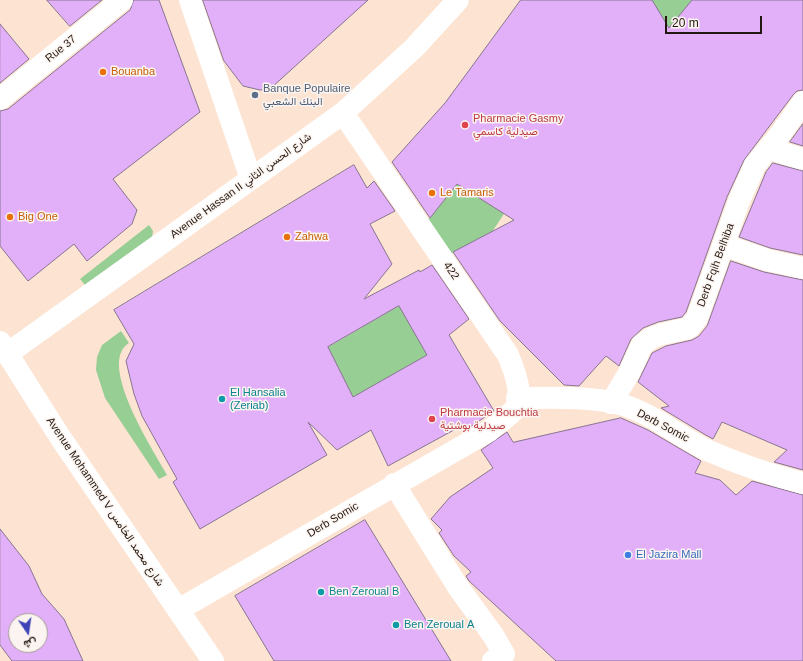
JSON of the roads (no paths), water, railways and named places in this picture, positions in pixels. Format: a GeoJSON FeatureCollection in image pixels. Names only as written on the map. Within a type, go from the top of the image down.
{"type":"FeatureCollection","features":[{"type":"Feature","properties":{"kind":"street","name":"Rue 37"},"geometry":{"type":"LineString","coordinates":[[0,99],[122,0]]}},
{"type":"Feature","properties":{"kind":"street"},"geometry":{"type":"LineString","coordinates":[[190,0],[251,179]]}},
{"type":"Feature","properties":{"kind":"street","name":"Avenue Hassan II شارع الحسن الثاني"},"geometry":{"type":"LineString","coordinates":[[4,348],[251,179],[343,113],[414,48],[458,0]]}},
{"type":"Feature","properties":{"kind":"street","name":"Derb Fqih Belhiba"},"geometry":{"type":"LineString","coordinates":[[611,403],[630,373],[642,345],[656,336],[689,328],[696,318],[755,165],[769,149],[803,102]]}},
{"type":"Feature","properties":{"kind":"street","name":"422"},"geometry":{"type":"LineString","coordinates":[[343,113],[508,356],[514,370],[519,390],[517,398]]}},
{"type":"Feature","properties":{"kind":"street"},"geometry":{"type":"LineString","coordinates":[[769,149],[803,159]]}},
{"type":"Feature","properties":{"kind":"street"},"geometry":{"type":"LineString","coordinates":[[724,245],[767,260],[803,268]]}},
{"type":"Feature","properties":{"kind":"street","name":"Avenue Mohammed V شارع محمد الخامس"},"geometry":{"type":"LineString","coordinates":[[4,348],[60,437],[213,661]]}},
{"type":"Feature","properties":{"kind":"street","name":"Derb Somic"},"geometry":{"type":"LineString","coordinates":[[178,610],[258,565],[488,430],[514,410],[517,398],[591,400],[620,404],[708,450],[781,478],[803,483]]}},
{"type":"Feature","properties":{"kind":"street"},"geometry":{"type":"LineString","coordinates":[[394,484],[458,587],[493,635],[504,659]]}},
{"type":"Feature","properties":{"kind":"place","name":"Bouanba"},"geometry":{"type":"Point","coordinates":[103,72]}},
{"type":"Feature","properties":{"kind":"place","name":"Banque Populaire البنك الشعبي"},"geometry":{"type":"Point","coordinates":[255,95]}},
{"type":"Feature","properties":{"kind":"place","name":"Pharmacie Gasmy صيدلية كاسمي"},"geometry":{"type":"Point","coordinates":[465,125]}},
{"type":"Feature","properties":{"kind":"place","name":"Le Tamaris"},"geometry":{"type":"Point","coordinates":[432,193]}},
{"type":"Feature","properties":{"kind":"place","name":"Big One"},"geometry":{"type":"Point","coordinates":[10,217]}},
{"type":"Feature","properties":{"kind":"place","name":"Zahwa"},"geometry":{"type":"Point","coordinates":[287,237]}},
{"type":"Feature","properties":{"kind":"place","name":"El Hansalia (Zeriab)"},"geometry":{"type":"Point","coordinates":[222,399]}},
{"type":"Feature","properties":{"kind":"place","name":"Pharmacie Bouchtia صيدلية بوشتية"},"geometry":{"type":"Point","coordinates":[432,419]}},
{"type":"Feature","properties":{"kind":"place","name":"El Jazira Mall"},"geometry":{"type":"Point","coordinates":[628,555]}},
{"type":"Feature","properties":{"kind":"place","name":"Ben Zeroual B"},"geometry":{"type":"Point","coordinates":[321,592]}},
{"type":"Feature","properties":{"kind":"place","name":"Ben Zeroual A"},"geometry":{"type":"Point","coordinates":[396,625]}}]}
